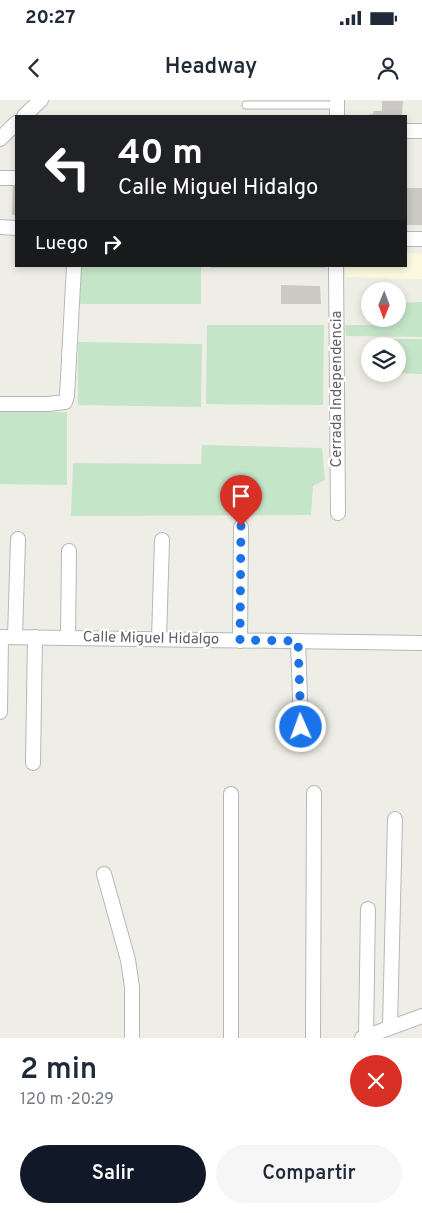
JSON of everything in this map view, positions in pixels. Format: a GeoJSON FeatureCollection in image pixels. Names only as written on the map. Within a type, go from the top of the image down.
{"type":"FeatureCollection","features":[{"type":"Feature","properties":{"kind":"street"},"geometry":{"type":"LineString","coordinates":[[25,115],[41,100]]}},
{"type":"Feature","properties":{"kind":"street"},"geometry":{"type":"LineString","coordinates":[[0,139],[15,124]]}},
{"type":"Feature","properties":{"kind":"street"},"geometry":{"type":"LineString","coordinates":[[407,131],[422,132]]}},
{"type":"Feature","properties":{"kind":"street"},"geometry":{"type":"LineString","coordinates":[[0,178],[15,178]]}},
{"type":"Feature","properties":{"kind":"street"},"geometry":{"type":"LineString","coordinates":[[0,228],[15,228]]}},
{"type":"Feature","properties":{"kind":"street"},"geometry":{"type":"LineString","coordinates":[[407,239],[422,239]]}},
{"type":"Feature","properties":{"kind":"street"},"geometry":{"type":"LineString","coordinates":[[0,404],[64,402],[67,396],[74,267]]}},
{"type":"Feature","properties":{"kind":"street","name":"Cerrada Independencia"},"geometry":{"type":"LineString","coordinates":[[336,267],[338,513]]}},
{"type":"Feature","properties":{"kind":"street"},"geometry":{"type":"LineString","coordinates":[[240,640],[241,526]]}},
{"type":"Feature","properties":{"kind":"street"},"geometry":{"type":"LineString","coordinates":[[0,712],[5,637],[18,539]]}},
{"type":"Feature","properties":{"kind":"street"},"geometry":{"type":"LineString","coordinates":[[159,639],[162,540]]}},
{"type":"Feature","properties":{"kind":"street"},"geometry":{"type":"LineString","coordinates":[[68,638],[69,551]]}},
{"type":"Feature","properties":{"kind":"street","name":"Calle Miguel Hidalgo"},"geometry":{"type":"LineString","coordinates":[[5,637],[422,643]]}},
{"type":"Feature","properties":{"kind":"street"},"geometry":{"type":"LineString","coordinates":[[33,763],[35,637]]}},
{"type":"Feature","properties":{"kind":"street"},"geometry":{"type":"LineString","coordinates":[[298,641],[301,727]]}},
{"type":"Feature","properties":{"kind":"street"},"geometry":{"type":"LineString","coordinates":[[313,1038],[314,793]]}},
{"type":"Feature","properties":{"kind":"street"},"geometry":{"type":"LineString","coordinates":[[231,794],[231,1038]]}},
{"type":"Feature","properties":{"kind":"street"},"geometry":{"type":"LineString","coordinates":[[390,1027],[395,820]]}},
{"type":"Feature","properties":{"kind":"street"},"geometry":{"type":"LineString","coordinates":[[104,874],[129,966],[132,987],[132,1038]]}},
{"type":"Feature","properties":{"kind":"street"},"geometry":{"type":"LineString","coordinates":[[368,909],[364,1037],[422,1016]]}},
{"type":"Feature","properties":{"kind":"lane"},"geometry":{"type":"LineString","coordinates":[[246,105],[337,107]]}},
{"type":"Feature","properties":{"kind":"shaded area"},"geometry":{"type":"Polygon","coordinates":[[[407,253],[422,254],[422,279],[346,277],[345,267],[407,267],[407,253]]]}},
{"type":"Feature","properties":{"kind":"green space"},"geometry":{"type":"Polygon","coordinates":[[[80,267],[201,267],[201,304],[80,304],[80,267]]]}},
{"type":"Feature","properties":{"kind":"green space"},"geometry":{"type":"Polygon","coordinates":[[[211,267],[325,267],[325,268],[211,267]]]}},
{"type":"Feature","properties":{"kind":"green space"},"geometry":{"type":"Polygon","coordinates":[[[422,302],[422,337],[346,336],[345,325],[361,325],[361,328],[406,328],[406,303],[422,302]]]}},
{"type":"Feature","properties":{"kind":"green space"},"geometry":{"type":"Polygon","coordinates":[[[207,325],[324,325],[323,405],[206,404],[207,325]]]}},
{"type":"Feature","properties":{"kind":"green space"},"geometry":{"type":"Polygon","coordinates":[[[406,339],[422,339],[422,374],[406,373],[406,339]]]}},
{"type":"Feature","properties":{"kind":"green space"},"geometry":{"type":"Polygon","coordinates":[[[78,342],[202,344],[201,407],[78,405],[78,342]]]}},
{"type":"Feature","properties":{"kind":"green space"},"geometry":{"type":"Polygon","coordinates":[[[0,411],[67,412],[67,485],[0,484],[0,411]]]}},
{"type":"Feature","properties":{"kind":"green space"},"geometry":{"type":"Polygon","coordinates":[[[202,445],[322,448],[325,480],[313,486],[311,515],[71,516],[73,463],[201,464],[202,445]]]}},
{"type":"Feature","properties":{"kind":"building"},"geometry":{"type":"Polygon","coordinates":[[[382,101],[403,101],[402,115],[367,115],[373,114],[374,111],[382,111],[382,101]]]}},
{"type":"Feature","properties":{"kind":"building"},"geometry":{"type":"Polygon","coordinates":[[[13,186],[15,186],[15,215],[12,215],[13,186]]]}},
{"type":"Feature","properties":{"kind":"building"},"geometry":{"type":"Polygon","coordinates":[[[407,188],[422,188],[422,225],[407,225],[407,188]]]}},
{"type":"Feature","properties":{"kind":"building"},"geometry":{"type":"Polygon","coordinates":[[[281,285],[320,286],[321,304],[281,304],[281,285]]]}},
{"type":"Feature","properties":{"kind":"route"},"geometry":{"type":"LineString","coordinates":[[241,526],[240,640],[298,641],[301,727]]}}]}
